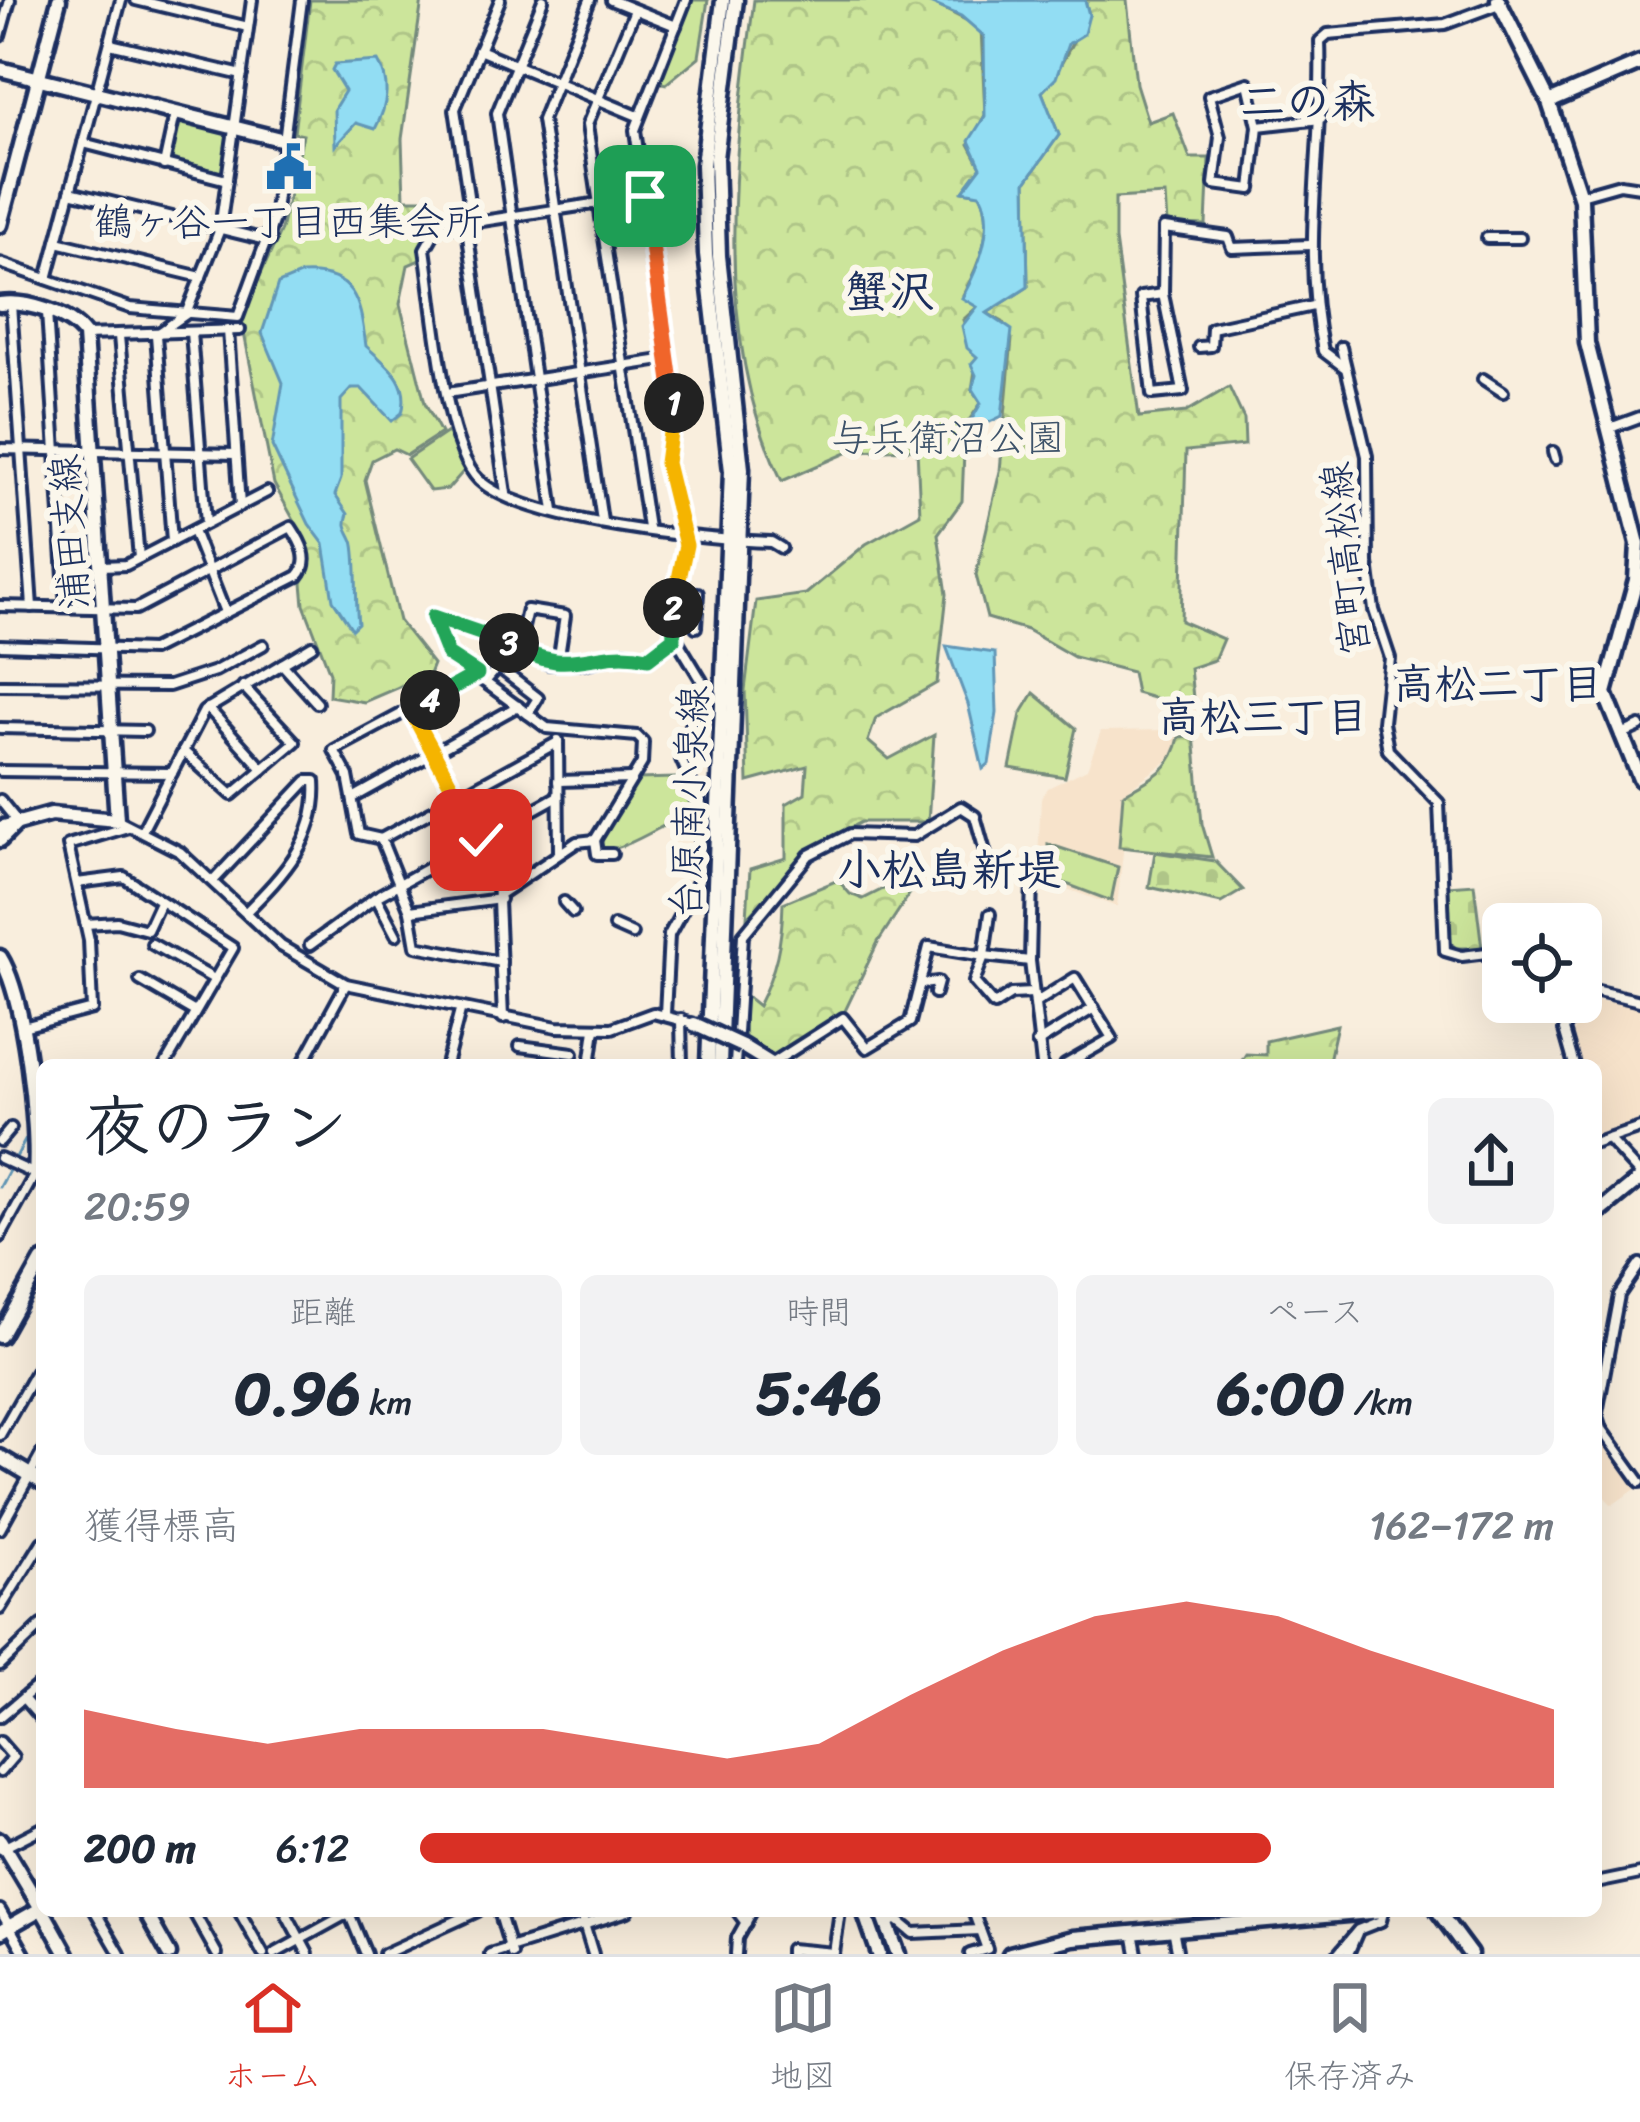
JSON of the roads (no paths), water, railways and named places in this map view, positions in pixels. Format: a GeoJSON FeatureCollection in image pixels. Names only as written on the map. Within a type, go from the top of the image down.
{"type":"FeatureCollection","features":[{"type":"Feature","properties":{"kind":"street"},"geometry":{"type":"LineString","coordinates":[[0,36],[10,0]]}},
{"type":"Feature","properties":{"kind":"street"},"geometry":{"type":"LineString","coordinates":[[0,225],[59,0]]}},
{"type":"Feature","properties":{"kind":"street"},"geometry":{"type":"LineString","coordinates":[[47,279],[122,0]]}},
{"type":"Feature","properties":{"kind":"street"},"geometry":{"type":"LineString","coordinates":[[136,0],[248,27]]}},
{"type":"Feature","properties":{"kind":"street"},"geometry":{"type":"LineString","coordinates":[[156,335],[186,314],[220,229],[252,0]]}},
{"type":"Feature","properties":{"kind":"street"},"geometry":{"type":"LineString","coordinates":[[0,263],[99,300],[186,314],[238,316],[270,241],[302,0]]}},
{"type":"Feature","properties":{"kind":"street"},"geometry":{"type":"LineString","coordinates":[[500,0],[455,109],[506,495]]}},
{"type":"Feature","properties":{"kind":"street"},"geometry":{"type":"LineString","coordinates":[[543,0],[497,113],[554,511]]}},
{"type":"Feature","properties":{"kind":"street"},"geometry":{"type":"LineString","coordinates":[[590,0],[542,120],[602,521]]}},
{"type":"Feature","properties":{"kind":"street"},"geometry":{"type":"LineString","coordinates":[[611,0],[676,26]]}},
{"type":"Feature","properties":{"kind":"street"},"geometry":{"type":"LineString","coordinates":[[665,1014],[669,935],[698,880],[703,820],[681,759],[702,681],[674,638],[671,620],[686,538],[666,463],[674,400],[635,130],[686,0]]}},
{"type":"Feature","properties":{"kind":"street"},"geometry":{"type":"LineString","coordinates":[[723,0],[707,115],[704,210],[736,541]]}},
{"type":"Feature","properties":{"kind":"street","name":"台原南小泉線"},"geometry":{"type":"LineString","coordinates":[[720,1059],[717,999],[740,438],[715,209],[721,94],[736,0]]}},
{"type":"Feature","properties":{"kind":"street"},"geometry":{"type":"LineString","coordinates":[[1344,368],[1324,351],[1313,306],[1310,245],[1321,119],[1320,41],[1328,34],[1445,24],[1498,2],[1549,102],[1580,196],[1585,332],[1639,536],[1636,580],[1605,693],[1640,779]]}},
{"type":"Feature","properties":{"kind":"street"},"geometry":{"type":"LineString","coordinates":[[635,10],[587,124],[648,528]]}},
{"type":"Feature","properties":{"kind":"street"},"geometry":{"type":"LineString","coordinates":[[110,44],[242,75]]}},
{"type":"Feature","properties":{"kind":"street"},"geometry":{"type":"LineString","coordinates":[[479,50],[639,116]]}},
{"type":"Feature","properties":{"kind":"street"},"geometry":{"type":"LineString","coordinates":[[1549,102],[1640,63]]}},
{"type":"Feature","properties":{"kind":"street"},"geometry":{"type":"LineString","coordinates":[[0,69],[284,140]]}},
{"type":"Feature","properties":{"kind":"street"},"geometry":{"type":"LineString","coordinates":[[1247,83],[1258,125],[1251,188],[1214,184],[1220,137],[1209,96],[1247,83]]}},
{"type":"Feature","properties":{"kind":"street"},"geometry":{"type":"LineString","coordinates":[[164,165],[175,114]]}},
{"type":"Feature","properties":{"kind":"street"},"geometry":{"type":"LineString","coordinates":[[1258,125],[1321,119]]}},
{"type":"Feature","properties":{"kind":"street"},"geometry":{"type":"LineString","coordinates":[[83,143],[227,179]]}},
{"type":"Feature","properties":{"kind":"street"},"geometry":{"type":"LineString","coordinates":[[1580,196],[1620,184],[1640,187]]}},
{"type":"Feature","properties":{"kind":"street"},"geometry":{"type":"LineString","coordinates":[[70,192],[270,241]]}},
{"type":"Feature","properties":{"kind":"street"},"geometry":{"type":"LineString","coordinates":[[645,196],[437,228],[425,249],[452,428],[477,479],[506,495],[615,528],[648,528],[686,538],[781,548]]}},
{"type":"Feature","properties":{"kind":"street"},"geometry":{"type":"LineString","coordinates":[[1163,295],[1139,291],[1152,399],[1183,391],[1163,295],[1164,228],[1228,237],[1232,248],[1310,245]]}},
{"type":"Feature","properties":{"kind":"street"},"geometry":{"type":"LineString","coordinates":[[1487,238],[1520,238]]}},
{"type":"Feature","properties":{"kind":"street"},"geometry":{"type":"LineString","coordinates":[[57,242],[201,277]]}},
{"type":"Feature","properties":{"kind":"street"},"geometry":{"type":"LineString","coordinates":[[32,607],[5,303],[47,312],[86,335],[240,330]]}},
{"type":"Feature","properties":{"kind":"street"},"geometry":{"type":"LineString","coordinates":[[1199,347],[1213,342],[1212,328],[1313,306]]}},
{"type":"Feature","properties":{"kind":"street"},"geometry":{"type":"LineString","coordinates":[[47,312],[66,608]]}},
{"type":"Feature","properties":{"kind":"street"},"geometry":{"type":"LineString","coordinates":[[228,330],[240,506]]}},
{"type":"Feature","properties":{"kind":"street"},"geometry":{"type":"LineString","coordinates":[[191,332],[206,523]]}},
{"type":"Feature","properties":{"kind":"street","name":"浦田支線"},"geometry":{"type":"LineString","coordinates":[[86,335],[114,770],[123,823]]}},
{"type":"Feature","properties":{"kind":"street"},"geometry":{"type":"LineString","coordinates":[[156,335],[172,541]]}},
{"type":"Feature","properties":{"kind":"street"},"geometry":{"type":"LineString","coordinates":[[119,336],[139,558]]}},
{"type":"Feature","properties":{"kind":"street"},"geometry":{"type":"LineString","coordinates":[[1341,347],[1344,368]]}},
{"type":"Feature","properties":{"kind":"street"},"geometry":{"type":"LineString","coordinates":[[447,393],[668,358]]}},
{"type":"Feature","properties":{"kind":"street","name":"宮町高松線"},"geometry":{"type":"LineString","coordinates":[[1344,368],[1367,456],[1368,563],[1390,658],[1383,722],[1388,750],[1437,795],[1446,880],[1441,934],[1445,951],[1451,956],[1482,953]]}},
{"type":"Feature","properties":{"kind":"street"},"geometry":{"type":"LineString","coordinates":[[1483,379],[1503,392]]}},
{"type":"Feature","properties":{"kind":"street"},"geometry":{"type":"LineString","coordinates":[[1610,428],[1640,416]]}},
{"type":"Feature","properties":{"kind":"street"},"geometry":{"type":"LineString","coordinates":[[0,449],[236,454]]}},
{"type":"Feature","properties":{"kind":"street"},"geometry":{"type":"LineString","coordinates":[[102,566],[126,565],[267,492]]}},
{"type":"Feature","properties":{"kind":"street"},"geometry":{"type":"LineString","coordinates":[[0,606],[136,609],[291,527],[302,543],[302,573],[152,650],[0,645]]}},
{"type":"Feature","properties":{"kind":"street"},"geometry":{"type":"LineString","coordinates":[[193,531],[224,612]]}},
{"type":"Feature","properties":{"kind":"street"},"geometry":{"type":"LineString","coordinates":[[678,592],[698,593],[696,626]]}},
{"type":"Feature","properties":{"kind":"street"},"geometry":{"type":"LineString","coordinates":[[518,649],[527,610],[565,616],[558,663]]}},
{"type":"Feature","properties":{"kind":"street"},"geometry":{"type":"LineString","coordinates":[[612,854],[597,854],[596,840],[642,763],[643,742],[637,736],[547,728],[448,655],[433,617],[494,635],[558,663],[625,652],[648,658],[674,638]]}},
{"type":"Feature","properties":{"kind":"street"},"geometry":{"type":"LineString","coordinates":[[0,685],[169,686],[215,671],[263,645]]}},
{"type":"Feature","properties":{"kind":"street"},"geometry":{"type":"LineString","coordinates":[[142,830],[208,708],[311,646]]}},
{"type":"Feature","properties":{"kind":"street"},"geometry":{"type":"LineString","coordinates":[[282,664],[317,703]]}},
{"type":"Feature","properties":{"kind":"street"},"geometry":{"type":"LineString","coordinates":[[486,681],[498,667],[538,698],[528,714]]}},
{"type":"Feature","properties":{"kind":"street"},"geometry":{"type":"LineString","coordinates":[[477,674],[334,750],[352,798],[359,835],[382,839],[558,742]]}},
{"type":"Feature","properties":{"kind":"street"},"geometry":{"type":"LineString","coordinates":[[183,751],[232,795],[295,742],[243,686]]}},
{"type":"Feature","properties":{"kind":"street"},"geometry":{"type":"LineString","coordinates":[[352,798],[518,706]]}},
{"type":"Feature","properties":{"kind":"street"},"geometry":{"type":"LineString","coordinates":[[208,708],[263,769]]}},
{"type":"Feature","properties":{"kind":"street"},"geometry":{"type":"LineString","coordinates":[[411,711],[481,840],[500,897],[503,1018]]}},
{"type":"Feature","properties":{"kind":"street"},"geometry":{"type":"LineString","coordinates":[[1620,735],[1640,726]]}},
{"type":"Feature","properties":{"kind":"street"},"geometry":{"type":"LineString","coordinates":[[0,728],[145,731]]}},
{"type":"Feature","properties":{"kind":"street"},"geometry":{"type":"LineString","coordinates":[[557,728],[559,853]]}},
{"type":"Feature","properties":{"kind":"street"},"geometry":{"type":"LineString","coordinates":[[0,771],[172,772]]}},
{"type":"Feature","properties":{"kind":"street"},"geometry":{"type":"LineString","coordinates":[[558,781],[632,779]]}},
{"type":"Feature","properties":{"kind":"street"},"geometry":{"type":"LineString","coordinates":[[214,880],[307,781],[315,781],[314,824],[275,882],[246,912]]}},
{"type":"Feature","properties":{"kind":"street"},"geometry":{"type":"LineString","coordinates":[[310,945],[400,883],[558,796]]}},
{"type":"Feature","properties":{"kind":"street"},"geometry":{"type":"LineString","coordinates":[[0,800],[18,822]]}},
{"type":"Feature","properties":{"kind":"street"},"geometry":{"type":"LineString","coordinates":[[734,1059],[747,928],[809,855],[850,834],[914,836],[953,809],[967,808],[975,816],[990,869],[1032,877],[1030,961],[1041,1059]]}},
{"type":"Feature","properties":{"kind":"street"},"geometry":{"type":"LineString","coordinates":[[0,829],[68,813],[142,830],[214,880],[281,946],[346,984],[460,1011],[595,1029],[665,1014],[762,1059]]}},
{"type":"Feature","properties":{"kind":"street"},"geometry":{"type":"LineString","coordinates":[[703,820],[725,814]]}},
{"type":"Feature","properties":{"kind":"street"},"geometry":{"type":"LineString","coordinates":[[0,841],[18,822]]}},
{"type":"Feature","properties":{"kind":"street"},"geometry":{"type":"LineString","coordinates":[[19,1029],[44,1018],[81,1016],[92,1009],[86,924],[68,845],[123,823]]}},
{"type":"Feature","properties":{"kind":"street"},"geometry":{"type":"LineString","coordinates":[[382,839],[410,911],[416,946],[501,962]]}},
{"type":"Feature","properties":{"kind":"street"},"geometry":{"type":"LineString","coordinates":[[410,911],[500,897],[559,853],[596,840]]}},
{"type":"Feature","properties":{"kind":"street"},"geometry":{"type":"LineString","coordinates":[[77,883],[124,877],[233,948],[168,1059]]}},
{"type":"Feature","properties":{"kind":"street"},"geometry":{"type":"LineString","coordinates":[[376,898],[395,935]]}},
{"type":"Feature","properties":{"kind":"street"},"geometry":{"type":"LineString","coordinates":[[86,924],[117,922],[147,930],[160,902]]}},
{"type":"Feature","properties":{"kind":"street"},"geometry":{"type":"LineString","coordinates":[[564,902],[573,912]]}},
{"type":"Feature","properties":{"kind":"street"},"geometry":{"type":"LineString","coordinates":[[990,914],[984,956],[974,982],[994,1005],[1011,994],[1033,998],[1076,978],[1112,1038],[1075,1059]]}},
{"type":"Feature","properties":{"kind":"street"},"geometry":{"type":"LineString","coordinates":[[614,926],[632,934]]}},
{"type":"Feature","properties":{"kind":"street"},"geometry":{"type":"LineString","coordinates":[[152,944],[214,979]]}},
{"type":"Feature","properties":{"kind":"street"},"geometry":{"type":"LineString","coordinates":[[780,1059],[843,1018],[867,1048],[910,1022],[929,947],[1030,961]]}},
{"type":"Feature","properties":{"kind":"street"},"geometry":{"type":"LineString","coordinates":[[0,957],[36,1088]]}},
{"type":"Feature","properties":{"kind":"street"},"geometry":{"type":"LineString","coordinates":[[140,980],[195,1012]]}},
{"type":"Feature","properties":{"kind":"street"},"geometry":{"type":"LineString","coordinates":[[922,984],[938,982],[935,993]]}},
{"type":"Feature","properties":{"kind":"street"},"geometry":{"type":"LineString","coordinates":[[305,1059],[346,984]]}},
{"type":"Feature","properties":{"kind":"street"},"geometry":{"type":"LineString","coordinates":[[1602,992],[1640,1000]]}},
{"type":"Feature","properties":{"kind":"street"},"geometry":{"type":"LineString","coordinates":[[717,999],[737,998]]}},
{"type":"Feature","properties":{"kind":"street","name":"台原南小泉線"},"geometry":{"type":"LineString","coordinates":[[709,1059],[717,999]]}},
{"type":"Feature","properties":{"kind":"street"},"geometry":{"type":"LineString","coordinates":[[1037,1042],[1094,1008]]}},
{"type":"Feature","properties":{"kind":"street"},"geometry":{"type":"LineString","coordinates":[[448,1059],[460,1011]]}},
{"type":"Feature","properties":{"kind":"street"},"geometry":{"type":"LineString","coordinates":[[683,1059],[687,1022]]}},
{"type":"Feature","properties":{"kind":"street"},"geometry":{"type":"LineString","coordinates":[[1567,1023],[1564,1030],[1572,1059]]}},
{"type":"Feature","properties":{"kind":"street"},"geometry":{"type":"LineString","coordinates":[[591,1059],[595,1029]]}},
{"type":"Feature","properties":{"kind":"street"},"geometry":{"type":"LineString","coordinates":[[520,1046],[573,1054]]}},
{"type":"Feature","properties":{"kind":"street"},"geometry":{"type":"LineString","coordinates":[[543,1059],[544,1050]]}},
{"type":"Feature","properties":{"kind":"street"},"geometry":{"type":"LineString","coordinates":[[0,1141],[11,1129]]}},
{"type":"Feature","properties":{"kind":"street"},"geometry":{"type":"LineString","coordinates":[[1602,1141],[1640,1129]]}},
{"type":"Feature","properties":{"kind":"street"},"geometry":{"type":"LineString","coordinates":[[1602,1210],[1640,1176],[1608,1139]]}},
{"type":"Feature","properties":{"kind":"street"},"geometry":{"type":"LineString","coordinates":[[0,1158],[36,1174]]}},
{"type":"Feature","properties":{"kind":"street"},"geometry":{"type":"LineString","coordinates":[[0,1237],[36,1180]]}},
{"type":"Feature","properties":{"kind":"street"},"geometry":{"type":"LineString","coordinates":[[1602,1387],[1622,1285],[1640,1264]]}},
{"type":"Feature","properties":{"kind":"street"},"geometry":{"type":"LineString","coordinates":[[0,1336],[36,1272]]}},
{"type":"Feature","properties":{"kind":"street"},"geometry":{"type":"LineString","coordinates":[[0,1435],[36,1372]]}},
{"type":"Feature","properties":{"kind":"street"},"geometry":{"type":"LineString","coordinates":[[1602,1429],[1640,1482]]}},
{"type":"Feature","properties":{"kind":"street"},"geometry":{"type":"LineString","coordinates":[[0,1457],[36,1479],[0,1529]]}},
{"type":"Feature","properties":{"kind":"street"},"geometry":{"type":"LineString","coordinates":[[0,1609],[36,1552]]}},
{"type":"Feature","properties":{"kind":"street"},"geometry":{"type":"LineString","coordinates":[[0,1664],[36,1640]]}},
{"type":"Feature","properties":{"kind":"street"},"geometry":{"type":"LineString","coordinates":[[0,1717],[36,1687]]}},
{"type":"Feature","properties":{"kind":"street"},"geometry":{"type":"LineString","coordinates":[[23,1698],[36,1713]]}},
{"type":"Feature","properties":{"kind":"street"},"geometry":{"type":"LineString","coordinates":[[0,1742],[13,1757],[0,1772]]}},
{"type":"Feature","properties":{"kind":"street"},"geometry":{"type":"LineString","coordinates":[[36,1831],[2,1846],[36,1900]]}},
{"type":"Feature","properties":{"kind":"street"},"geometry":{"type":"LineString","coordinates":[[1602,1882],[1640,1874]]}},
{"type":"Feature","properties":{"kind":"street"},"geometry":{"type":"LineString","coordinates":[[0,1910],[5,1929],[25,1954]]}},
{"type":"Feature","properties":{"kind":"street"},"geometry":{"type":"LineString","coordinates":[[5,1929],[36,1912]]}},
{"type":"Feature","properties":{"kind":"street"},"geometry":{"type":"LineString","coordinates":[[46,1917],[67,1954]]}},
{"type":"Feature","properties":{"kind":"street"},"geometry":{"type":"LineString","coordinates":[[98,1917],[120,1954]]}},
{"type":"Feature","properties":{"kind":"street"},"geometry":{"type":"LineString","coordinates":[[148,1917],[169,1954]]}},
{"type":"Feature","properties":{"kind":"street"},"geometry":{"type":"LineString","coordinates":[[196,1917],[217,1954]]}},
{"type":"Feature","properties":{"kind":"street"},"geometry":{"type":"LineString","coordinates":[[242,1917],[263,1954]]}},
{"type":"Feature","properties":{"kind":"street"},"geometry":{"type":"LineString","coordinates":[[289,1917],[308,1954]]}},
{"type":"Feature","properties":{"kind":"street"},"geometry":{"type":"LineString","coordinates":[[274,1954],[331,1917]]}},
{"type":"Feature","properties":{"kind":"street"},"geometry":{"type":"LineString","coordinates":[[352,1917],[366,1954]]}},
{"type":"Feature","properties":{"kind":"street"},"geometry":{"type":"LineString","coordinates":[[384,1954],[465,1917]]}},
{"type":"Feature","properties":{"kind":"street"},"geometry":{"type":"LineString","coordinates":[[501,1917],[511,1950]]}},
{"type":"Feature","properties":{"kind":"street"},"geometry":{"type":"LineString","coordinates":[[490,1954],[601,1917]]}},
{"type":"Feature","properties":{"kind":"street"},"geometry":{"type":"LineString","coordinates":[[742,1917],[746,1923]]}},
{"type":"Feature","properties":{"kind":"street"},"geometry":{"type":"LineString","coordinates":[[736,1954],[749,1917]]}},
{"type":"Feature","properties":{"kind":"street"},"geometry":{"type":"LineString","coordinates":[[790,1954],[790,1949],[834,1953],[839,1917]]}},
{"type":"Feature","properties":{"kind":"street"},"geometry":{"type":"LineString","coordinates":[[866,1917],[877,1948]]}},
{"type":"Feature","properties":{"kind":"street"},"geometry":{"type":"LineString","coordinates":[[890,1917],[896,1948]]}},
{"type":"Feature","properties":{"kind":"street"},"geometry":{"type":"LineString","coordinates":[[891,1917],[913,1933],[980,1930]]}},
{"type":"Feature","properties":{"kind":"street"},"geometry":{"type":"LineString","coordinates":[[970,1954],[988,1948],[975,1917]]}},
{"type":"Feature","properties":{"kind":"street"},"geometry":{"type":"LineString","coordinates":[[1010,1954],[1072,1938],[1308,1917]]}},
{"type":"Feature","properties":{"kind":"street"},"geometry":{"type":"LineString","coordinates":[[1338,1954],[1358,1930],[1381,1917]]}},
{"type":"Feature","properties":{"kind":"street"},"geometry":{"type":"LineString","coordinates":[[1442,1917],[1463,1952]]}},
{"type":"Feature","properties":{"kind":"street"},"geometry":{"type":"LineString","coordinates":[[583,1921],[592,1954]]}},
{"type":"Feature","properties":{"kind":"street"},"geometry":{"type":"LineString","coordinates":[[1173,1928],[1177,1950]]}},
{"type":"Feature","properties":{"kind":"street"},"geometry":{"type":"LineString","coordinates":[[1348,1954],[1358,1930]]}},
{"type":"Feature","properties":{"kind":"street"},"geometry":{"type":"LineString","coordinates":[[1133,1932],[1137,1954]]}},
{"type":"Feature","properties":{"kind":"street"},"geometry":{"type":"LineString","coordinates":[[1072,1938],[1076,1954]]}},
{"type":"Feature","properties":{"kind":"water"},"geometry":{"type":"Polygon","coordinates":[[[1085,0],[1089,15],[1084,34],[1068,44],[1056,78],[1042,92],[1059,135],[1026,182],[1028,287],[987,313],[1012,330],[1002,416],[963,435],[981,403],[972,389],[976,375],[971,364],[977,357],[967,348],[962,326],[977,307],[962,298],[986,233],[980,194],[963,191],[981,167],[969,141],[985,116],[984,36],[961,16],[925,1],[1085,0]]]}},
{"type":"Feature","properties":{"kind":"water"},"geometry":{"type":"Polygon","coordinates":[[[378,61],[386,95],[375,129],[356,123],[335,146],[334,109],[345,91],[332,70],[335,64],[378,61]]]}},
{"type":"Feature","properties":{"kind":"water"},"geometry":{"type":"Polygon","coordinates":[[[302,274],[335,278],[353,294],[366,346],[396,375],[403,392],[402,413],[392,421],[361,388],[352,388],[341,400],[341,479],[335,495],[348,514],[346,525],[355,548],[358,623],[352,629],[333,600],[324,544],[309,524],[272,446],[283,383],[262,333],[278,284],[302,274]]]}},
{"type":"Feature","properties":{"kind":"water"},"geometry":{"type":"Polygon","coordinates":[[[946,646],[995,653],[997,713],[989,764],[983,769],[968,704],[946,646]]]}},
{"type":"Feature","properties":{"kind":"waterway"},"geometry":{"type":"LineString","coordinates":[[0,1187],[28,1135]]}},
{"type":"Feature","properties":{"kind":"place","name":"鶴ヶ谷一丁目西集会所"},"geometry":{"type":"Point","coordinates":[289,167]}},
{"type":"Feature","properties":{"kind":"district","name":"二の森"},"geometry":{"type":"Point","coordinates":[1308,102]}},
{"type":"Feature","properties":{"kind":"district","name":"蟹沢"},"geometry":{"type":"Point","coordinates":[889,292]}},
{"type":"Feature","properties":{"kind":"district","name":"高松二丁目"},"geometry":{"type":"Point","coordinates":[1498,684]}},
{"type":"Feature","properties":{"kind":"district","name":"高松三丁目"},"geometry":{"type":"Point","coordinates":[1263,717]}},
{"type":"Feature","properties":{"kind":"district","name":"小松島新堤"},"geometry":{"type":"Point","coordinates":[949,870]}},
{"type":"Feature","properties":{"kind":"park label","name":"与兵衛沼公園"},"geometry":{"type":"Point","coordinates":[948,437]}}]}
